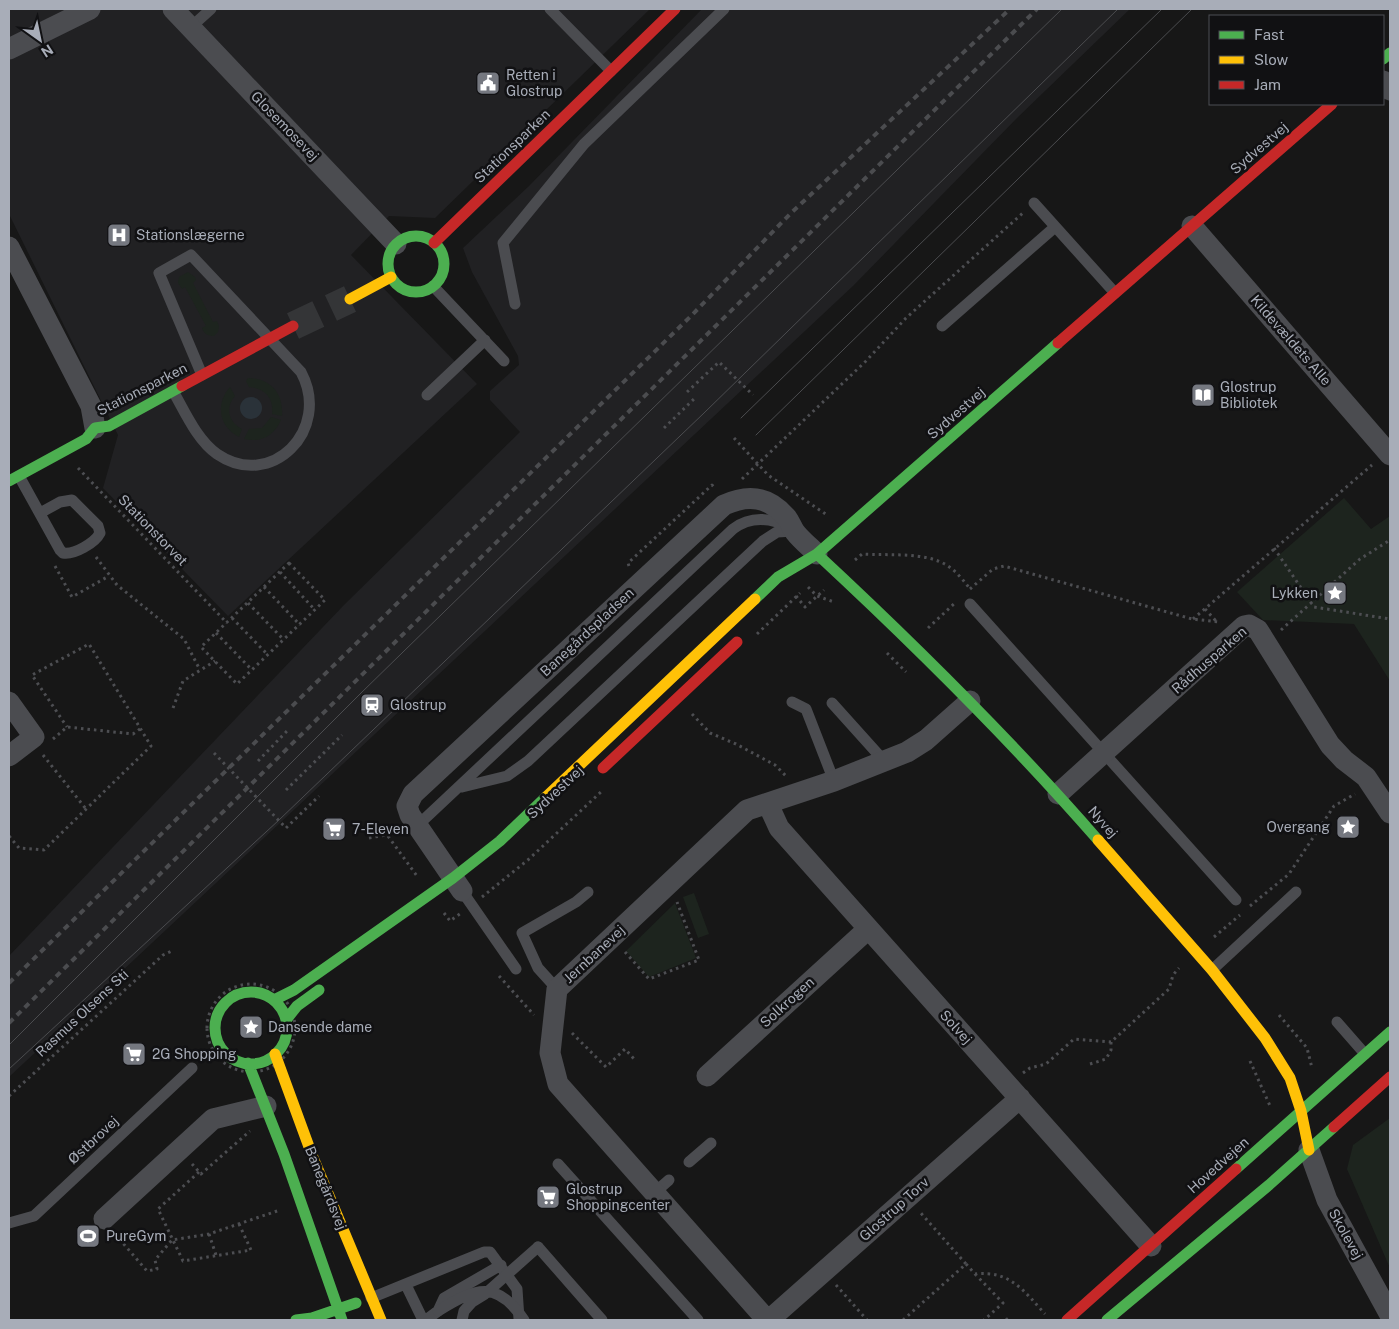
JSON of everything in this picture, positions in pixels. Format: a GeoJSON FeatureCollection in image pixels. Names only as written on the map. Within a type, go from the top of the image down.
{"type":"FeatureCollection","features":[{"type":"Feature","properties":{"kind":"street"},"geometry":{"type":"LineString","coordinates":[[9,49],[90,9]]}},
{"type":"Feature","properties":{"kind":"street","name":"Glosemosevej"},"geometry":{"type":"LineString","coordinates":[[173,9],[396,244]]}},
{"type":"Feature","properties":{"kind":"street","name":"Stationsparken"},"geometry":{"type":"LineString","coordinates":[[434,243],[676,9]]}},
{"type":"Feature","properties":{"kind":"street","name":"Sydvestvej"},"geometry":{"type":"LineString","coordinates":[[277,998],[430,894],[460,888],[500,840],[778,577],[817,554],[1331,105]]}},
{"type":"Feature","properties":{"kind":"street","name":"Kildevældets Alle"},"geometry":{"type":"LineString","coordinates":[[1192,226],[1389,453]]}},
{"type":"Feature","properties":{"kind":"street"},"geometry":{"type":"LineString","coordinates":[[415,236],[425,237],[434,243],[440,250],[444,269],[440,279],[433,286],[425,290],[405,290],[391,277],[388,259],[396,244],[405,238],[415,236]]}},
{"type":"Feature","properties":{"kind":"street"},"geometry":{"type":"LineString","coordinates":[[9,247],[90,406],[95,428]]}},
{"type":"Feature","properties":{"kind":"street"},"geometry":{"type":"LineString","coordinates":[[350,299],[391,277]]}},
{"type":"Feature","properties":{"kind":"street","name":"Stationsparken"},"geometry":{"type":"LineString","coordinates":[[14,478],[90,436],[95,428],[109,426],[293,326]]}},
{"type":"Feature","properties":{"kind":"street","name":"Banegårdspladsen"},"geometry":{"type":"LineString","coordinates":[[460,888],[417,826],[407,806],[414,794],[724,505],[746,497],[759,499],[773,506],[786,517],[794,531],[817,554]]}},
{"type":"Feature","properties":{"kind":"street","name":"Sydvestvej"},"geometry":{"type":"LineString","coordinates":[[790,590],[817,554]]}},
{"type":"Feature","properties":{"kind":"street","name":"Nyvej"},"geometry":{"type":"LineString","coordinates":[[817,554],[913,643],[970,701],[1058,794],[1212,970],[1277,1055],[1290,1078],[1301,1111],[1309,1150]]}},
{"type":"Feature","properties":{"kind":"street","name":"Rådhusparken"},"geometry":{"type":"LineString","coordinates":[[1058,794],[1246,625],[1252,625],[1265,640],[1330,745],[1372,784],[1390,813]]}},
{"type":"Feature","properties":{"kind":"street","name":"Sydvestvej"},"geometry":{"type":"LineString","coordinates":[[595,776],[748,631]]}},
{"type":"Feature","properties":{"kind":"street","name":"Jernbanevej"},"geometry":{"type":"LineString","coordinates":[[768,1320],[653,1194],[558,1084],[550,1053],[557,989],[747,810],[885,762],[917,747],[970,701]]}},
{"type":"Feature","properties":{"kind":"street"},"geometry":{"type":"LineString","coordinates":[[9,702],[34,736],[35,744],[9,756]]}},
{"type":"Feature","properties":{"kind":"street","name":"Solvej"},"geometry":{"type":"LineString","coordinates":[[768,804],[779,828],[1151,1246]]}},
{"type":"Feature","properties":{"kind":"street","name":"Solkrogen"},"geometry":{"type":"LineString","coordinates":[[707,1076],[868,930]]}},
{"type":"Feature","properties":{"kind":"street"},"geometry":{"type":"LineString","coordinates":[[289,1016],[283,1012],[277,998],[256,992],[240,994],[230,999],[219,1011],[215,1026],[218,1042],[233,1059],[251,1068],[263,1061],[277,1058],[285,1038],[289,1016],[326,985]]}},
{"type":"Feature","properties":{"kind":"street","name":"Hovedvejen"},"geometry":{"type":"LineString","coordinates":[[1067,1320],[1390,1032]]}},
{"type":"Feature","properties":{"kind":"street","name":"Banegårdsvej"},"geometry":{"type":"LineString","coordinates":[[277,1058],[337,1218],[381,1320]]}},
{"type":"Feature","properties":{"kind":"street","name":"Banegårdsvej"},"geometry":{"type":"LineString","coordinates":[[251,1068],[302,1203],[340,1315]]}},
{"type":"Feature","properties":{"kind":"street"},"geometry":{"type":"LineString","coordinates":[[1107,1320],[1309,1150],[1390,1077]]}},
{"type":"Feature","properties":{"kind":"street","name":"Glostrup Torv"},"geometry":{"type":"LineString","coordinates":[[768,1320],[907,1198],[1014,1092]]}},
{"type":"Feature","properties":{"kind":"street"},"geometry":{"type":"LineString","coordinates":[[104,1219],[213,1118],[267,1110]]}},
{"type":"Feature","properties":{"kind":"street","name":"Skolevej"},"geometry":{"type":"LineString","coordinates":[[1309,1150],[1327,1200],[1390,1315]]}},
{"type":"Feature","properties":{"kind":"street"},"geometry":{"type":"LineString","coordinates":[[296,1320],[340,1315],[372,1298]]}},
{"type":"Feature","properties":{"kind":"lane"},"geometry":{"type":"LineString","coordinates":[[191,27],[211,9]]}},
{"type":"Feature","properties":{"kind":"lane"},"geometry":{"type":"LineString","coordinates":[[550,9],[611,71]]}},
{"type":"Feature","properties":{"kind":"lane"},"geometry":{"type":"LineString","coordinates":[[515,304],[503,243],[584,144],[724,9]]}},
{"type":"Feature","properties":{"kind":"lane"},"geometry":{"type":"LineString","coordinates":[[1034,203],[1115,293]]}},
{"type":"Feature","properties":{"kind":"lane"},"geometry":{"type":"LineString","coordinates":[[942,326],[1055,226]]}},
{"type":"Feature","properties":{"kind":"lane"},"geometry":{"type":"LineString","coordinates":[[173,391],[200,437],[216,454],[227,460],[250,464],[262,464],[283,455],[300,439],[306,428],[311,405],[310,394],[301,372],[191,255],[159,273],[202,375]]}},
{"type":"Feature","properties":{"kind":"lane"},"geometry":{"type":"LineString","coordinates":[[433,286],[504,361]]}},
{"type":"Feature","properties":{"kind":"lane"},"geometry":{"type":"LineString","coordinates":[[427,395],[485,340]]}},
{"type":"Feature","properties":{"kind":"lane"},"geometry":{"type":"LineString","coordinates":[[14,478],[40,512],[63,552],[69,554],[88,544],[98,536],[100,529],[75,502],[64,500],[40,512]]}},
{"type":"Feature","properties":{"kind":"lane","name":"Banegårdspladsen"},"geometry":{"type":"LineString","coordinates":[[417,826],[737,525],[750,520],[766,520],[781,523],[794,531]]}},
{"type":"Feature","properties":{"kind":"lane","name":"Banegårdspladsen"},"geometry":{"type":"LineString","coordinates":[[459,788],[507,776],[528,761],[763,541],[777,532],[794,531]]}},
{"type":"Feature","properties":{"kind":"lane"},"geometry":{"type":"LineString","coordinates":[[967,600],[1236,900]]}},
{"type":"Feature","properties":{"kind":"lane"},"geometry":{"type":"LineString","coordinates":[[792,702],[806,709],[834,780]]}},
{"type":"Feature","properties":{"kind":"lane"},"geometry":{"type":"LineString","coordinates":[[832,702],[885,762]]}},
{"type":"Feature","properties":{"kind":"lane"},"geometry":{"type":"LineString","coordinates":[[460,888],[516,969]]}},
{"type":"Feature","properties":{"kind":"lane"},"geometry":{"type":"LineString","coordinates":[[557,989],[538,968],[522,933],[576,902],[588,892]]}},
{"type":"Feature","properties":{"kind":"lane"},"geometry":{"type":"LineString","coordinates":[[1212,970],[1296,892]]}},
{"type":"Feature","properties":{"kind":"lane"},"geometry":{"type":"LineString","coordinates":[[1338,1022],[1365,1054]]}},
{"type":"Feature","properties":{"kind":"lane","name":"Østbrovej"},"geometry":{"type":"LineString","coordinates":[[9,1221],[34,1216],[192,1068]]}},
{"type":"Feature","properties":{"kind":"lane"},"geometry":{"type":"LineString","coordinates":[[689,1162],[711,1143]]}},
{"type":"Feature","properties":{"kind":"lane"},"geometry":{"type":"LineString","coordinates":[[558,1164],[698,1320]]}},
{"type":"Feature","properties":{"kind":"lane"},"geometry":{"type":"LineString","coordinates":[[653,1194],[669,1180]]}},
{"type":"Feature","properties":{"kind":"lane"},"geometry":{"type":"LineString","coordinates":[[462,1320],[464,1311],[472,1302],[485,1294],[538,1247],[602,1320]]}},
{"type":"Feature","properties":{"kind":"lane"},"geometry":{"type":"LineString","coordinates":[[372,1298],[484,1252],[490,1252],[517,1289],[521,1319]]}},
{"type":"Feature","properties":{"kind":"lane"},"geometry":{"type":"LineString","coordinates":[[438,1311],[444,1298],[501,1265]]}},
{"type":"Feature","properties":{"kind":"lane"},"geometry":{"type":"LineString","coordinates":[[406,1285],[424,1320],[458,1299],[473,1293],[494,1291],[513,1305],[521,1319]]}},
{"type":"Feature","properties":{"kind":"path"},"geometry":{"type":"LineString","coordinates":[[758,466],[866,361],[906,318],[1034,203]]}},
{"type":"Feature","properties":{"kind":"path"},"geometry":{"type":"LineString","coordinates":[[687,392],[719,362],[752,395]]}},
{"type":"Feature","properties":{"kind":"path"},"geometry":{"type":"LineString","coordinates":[[664,428],[694,399]]}},
{"type":"Feature","properties":{"kind":"path"},"geometry":{"type":"LineString","coordinates":[[734,438],[758,466],[825,514],[862,554],[928,558],[939,561],[958,574],[978,597],[967,600]]}},
{"type":"Feature","properties":{"kind":"path","name":"Stationstorvet"},"geometry":{"type":"LineString","coordinates":[[62,452],[226,623]]}},
{"type":"Feature","properties":{"kind":"path"},"geometry":{"type":"LineString","coordinates":[[1192,619],[1389,453]]}},
{"type":"Feature","properties":{"kind":"path"},"geometry":{"type":"LineString","coordinates":[[1265,640],[1310,604],[1360,559],[1390,540]]}},
{"type":"Feature","properties":{"kind":"path"},"geometry":{"type":"LineString","coordinates":[[88,544],[117,585],[184,639],[200,670]]}},
{"type":"Feature","properties":{"kind":"path"},"geometry":{"type":"LineString","coordinates":[[1274,548],[1310,604],[1324,610],[1390,619]]}},
{"type":"Feature","properties":{"kind":"path"},"geometry":{"type":"LineString","coordinates":[[790,590],[805,607],[862,554]]}},
{"type":"Feature","properties":{"kind":"path"},"geometry":{"type":"LineString","coordinates":[[289,563],[325,600],[237,684],[201,647],[232,618],[289,563]]}},
{"type":"Feature","properties":{"kind":"path"},"geometry":{"type":"LineString","coordinates":[[967,600],[971,589],[993,569],[1004,566],[1192,619],[1234,622],[1241,630]]}},
{"type":"Feature","properties":{"kind":"path"},"geometry":{"type":"LineString","coordinates":[[280,572],[315,610]]}},
{"type":"Feature","properties":{"kind":"path"},"geometry":{"type":"LineString","coordinates":[[264,587],[300,625]]}},
{"type":"Feature","properties":{"kind":"path"},"geometry":{"type":"LineString","coordinates":[[818,596],[835,603]]}},
{"type":"Feature","properties":{"kind":"path"},"geometry":{"type":"LineString","coordinates":[[913,643],[956,602]]}},
{"type":"Feature","properties":{"kind":"path"},"geometry":{"type":"LineString","coordinates":[[248,603],[284,640]]}},
{"type":"Feature","properties":{"kind":"path"},"geometry":{"type":"LineString","coordinates":[[1205,608],[1216,622]]}},
{"type":"Feature","properties":{"kind":"path"},"geometry":{"type":"LineString","coordinates":[[232,618],[268,655]]}},
{"type":"Feature","properties":{"kind":"path"},"geometry":{"type":"LineString","coordinates":[[216,633],[252,670]]}},
{"type":"Feature","properties":{"kind":"path"},"geometry":{"type":"LineString","coordinates":[[9,836],[19,848],[44,850],[151,746],[89,644],[32,675],[67,727]]}},
{"type":"Feature","properties":{"kind":"path"},"geometry":{"type":"LineString","coordinates":[[884,650],[911,677]]}},
{"type":"Feature","properties":{"kind":"path"},"geometry":{"type":"LineString","coordinates":[[172,708],[183,681],[215,661]]}},
{"type":"Feature","properties":{"kind":"path"},"geometry":{"type":"LineString","coordinates":[[678,699],[710,733],[736,744],[775,765],[787,776],[793,795]]}},
{"type":"Feature","properties":{"kind":"path"},"geometry":{"type":"LineString","coordinates":[[86,809],[35,744],[67,727],[133,734],[141,728]]}},
{"type":"Feature","properties":{"kind":"path"},"geometry":{"type":"LineString","coordinates":[[258,761],[287,732]]}},
{"type":"Feature","properties":{"kind":"path"},"geometry":{"type":"LineString","coordinates":[[286,790],[342,735]]}},
{"type":"Feature","properties":{"kind":"path"},"geometry":{"type":"LineString","coordinates":[[214,753],[286,828],[319,796]]}},
{"type":"Feature","properties":{"kind":"path"},"geometry":{"type":"LineString","coordinates":[[1248,909],[1289,874],[1334,806],[1372,784]]}},
{"type":"Feature","properties":{"kind":"path"},"geometry":{"type":"LineString","coordinates":[[369,838],[388,836],[417,826]]}},
{"type":"Feature","properties":{"kind":"path"},"geometry":{"type":"LineString","coordinates":[[388,836],[430,894]]}},
{"type":"Feature","properties":{"kind":"path"},"geometry":{"type":"LineString","coordinates":[[612,938],[649,979],[699,960],[670,882]]}},
{"type":"Feature","properties":{"kind":"path"},"geometry":{"type":"LineString","coordinates":[[1014,1092],[1030,1068],[1046,1064],[1074,1039],[1111,1042],[1169,989],[1172,975],[1179,968],[1241,914]]}},
{"type":"Feature","properties":{"kind":"path","name":"Rasmus Olsens Sti"},"geometry":{"type":"LineString","coordinates":[[9,1096],[162,955],[174,950]]}},
{"type":"Feature","properties":{"kind":"path"},"geometry":{"type":"LineString","coordinates":[[1173,961],[1185,976]]}},
{"type":"Feature","properties":{"kind":"path"},"geometry":{"type":"LineString","coordinates":[[499,976],[541,1023],[553,1021],[606,1067],[625,1049],[635,1060]]}},
{"type":"Feature","properties":{"kind":"path"},"geometry":{"type":"LineString","coordinates":[[241,986],[261,986],[275,991],[277,998],[289,1016],[295,1024],[294,1039],[288,1052],[277,1058],[264,1070],[251,1068],[241,1071],[230,1066],[213,1049],[208,1033],[209,1017],[212,1009],[224,996],[241,986]]}},
{"type":"Feature","properties":{"kind":"path"},"geometry":{"type":"LineString","coordinates":[[1090,1064],[1106,1059],[1111,1050],[1111,1042]]}},
{"type":"Feature","properties":{"kind":"path"},"geometry":{"type":"LineString","coordinates":[[1249,1058],[1281,1129]]}},
{"type":"Feature","properties":{"kind":"path"},"geometry":{"type":"LineString","coordinates":[[178,1150],[201,1174],[267,1110]]}},
{"type":"Feature","properties":{"kind":"path"},"geometry":{"type":"LineString","coordinates":[[198,1172],[158,1209],[183,1261],[251,1250],[239,1224]]}},
{"type":"Feature","properties":{"kind":"path"},"geometry":{"type":"LineString","coordinates":[[907,1198],[1003,1303],[984,1320]]}},
{"type":"Feature","properties":{"kind":"path"},"geometry":{"type":"LineString","coordinates":[[104,1219],[147,1271],[157,1269],[155,1260],[172,1240],[209,1234],[302,1203]]}},
{"type":"Feature","properties":{"kind":"path"},"geometry":{"type":"LineString","coordinates":[[209,1234],[216,1256]]}},
{"type":"Feature","properties":{"kind":"path"},"geometry":{"type":"LineString","coordinates":[[903,1320],[966,1264]]}},
{"type":"Feature","properties":{"kind":"path"},"geometry":{"type":"LineString","coordinates":[[824,1272],[867,1320]]}},
{"type":"Feature","properties":{"kind":"path"},"geometry":{"type":"LineString","coordinates":[[975,1274],[1004,1277],[1017,1283],[1050,1320]]}},
{"type":"Feature","properties":{"kind":"path"},"geometry":{"type":"LineString","coordinates":[[1006,1320],[1010,1316]]}},
{"type":"Feature","properties":{"kind":"shaded area"},"geometry":{"type":"Polygon","coordinates":[[[9,9],[650,9],[435,218],[389,216],[351,255],[477,384],[228,616],[103,488],[118,435],[9,214],[9,9]]]}},
{"type":"Feature","properties":{"kind":"shaded area"},"geometry":{"type":"Polygon","coordinates":[[[702,9],[1130,9],[1017,118],[854,285],[9,1077],[9,956],[344,605],[520,432],[490,400],[490,391],[519,365],[518,356],[472,272],[463,248],[529,186],[702,9]]]}},
{"type":"Feature","properties":{"kind":"shaded area"},"geometry":{"type":"Polygon","coordinates":[[[188,272],[195,277],[196,280],[193,283],[213,322],[217,321],[219,326],[218,332],[214,336],[204,332],[202,328],[206,326],[185,287],[182,289],[178,283],[179,277],[188,272]]]}},
{"type":"Feature","properties":{"kind":"shaded area"},"geometry":{"type":"Polygon","coordinates":[[[248,378],[263,381],[274,388],[281,400],[282,416],[272,414],[270,399],[260,389],[249,387],[246,381],[248,378]]]}},
{"type":"Feature","properties":{"kind":"shaded area"},"geometry":{"type":"Polygon","coordinates":[[[230,387],[235,396],[229,409],[231,418],[242,429],[239,437],[227,427],[221,415],[222,401],[230,387]]]}},
{"type":"Feature","properties":{"kind":"shaded area"},"geometry":{"type":"Polygon","coordinates":[[[251,397],[259,400],[262,408],[259,416],[251,419],[243,416],[240,408],[243,400],[251,397]]]}},
{"type":"Feature","properties":{"kind":"shaded area"},"geometry":{"type":"Polygon","coordinates":[[[271,417],[281,420],[271,434],[256,440],[244,439],[249,429],[262,428],[271,417]]]}},
{"type":"Feature","properties":{"kind":"shaded area"},"geometry":{"type":"Polygon","coordinates":[[[1344,498],[1371,529],[1390,516],[1390,681],[1354,624],[1263,620],[1237,592],[1344,498]]]}},
{"type":"Feature","properties":{"kind":"shaded area"},"geometry":{"type":"Polygon","coordinates":[[[694,893],[709,934],[698,938],[683,897],[694,893]]]}},
{"type":"Feature","properties":{"kind":"shaded area"},"geometry":{"type":"Polygon","coordinates":[[[675,903],[696,958],[649,977],[626,951],[675,903]]]}},
{"type":"Feature","properties":{"kind":"shaded area"},"geometry":{"type":"Polygon","coordinates":[[[1390,1118],[1390,1268],[1347,1169],[1353,1145],[1390,1118]]]}},
{"type":"Feature","properties":{"kind":"tunnel"},"geometry":{"type":"LineString","coordinates":[[293,326],[350,299]]}},
{"type":"Feature","properties":{"kind":"tram line"},"geometry":{"type":"LineString","coordinates":[[9,1045],[361,693],[1062,9]]}},
{"type":"Feature","properties":{"kind":"tram line"},"geometry":{"type":"LineString","coordinates":[[9,1069],[279,820],[704,413],[1118,9]]}},
{"type":"Feature","properties":{"kind":"tram line"},"geometry":{"type":"LineString","coordinates":[[741,418],[1162,9]]}},
{"type":"Feature","properties":{"kind":"tram line"},"geometry":{"type":"LineString","coordinates":[[756,435],[1192,9]]}},
{"type":"Feature","properties":{"kind":"railway"},"geometry":{"type":"LineString","coordinates":[[9,983],[692,315],[790,214],[1010,9]]}},
{"type":"Feature","properties":{"kind":"railway"},"geometry":{"type":"LineString","coordinates":[[9,1023],[1037,9]]}},
{"type":"Feature","properties":{"kind":"traffic: fast"},"geometry":{"type":"LineString","coordinates":[[1384,58],[1390,53]]}},
{"type":"Feature","properties":{"kind":"traffic: fast"},"geometry":{"type":"LineString","coordinates":[[416,236],[427,238],[436,244],[442,253],[444,264],[442,275],[436,284],[427,290],[416,292],[405,290],[396,284],[390,275],[388,264],[390,253],[396,244],[405,238],[416,236]]}},
{"type":"Feature","properties":{"kind":"traffic: fast"},"geometry":{"type":"LineString","coordinates":[[755,599],[778,577],[817,554],[1058,343]]}},
{"type":"Feature","properties":{"kind":"traffic: fast"},"geometry":{"type":"LineString","coordinates":[[9,481],[86,439],[95,428],[109,426],[182,386]]}},
{"type":"Feature","properties":{"kind":"traffic: fast"},"geometry":{"type":"LineString","coordinates":[[817,554],[961,693],[1065,802],[1098,840]]}},
{"type":"Feature","properties":{"kind":"traffic: fast"},"geometry":{"type":"LineString","coordinates":[[274,1000],[294,990],[453,878],[500,841],[546,797]]}},
{"type":"Feature","properties":{"kind":"traffic: fast"},"geometry":{"type":"LineString","coordinates":[[286,1020],[297,1006],[319,990]]}},
{"type":"Feature","properties":{"kind":"traffic: fast"},"geometry":{"type":"LineString","coordinates":[[251,992],[271,998],[281,1008],[287,1028],[281,1048],[271,1058],[251,1064],[231,1058],[221,1048],[215,1028],[221,1008],[231,998],[251,992]]}},
{"type":"Feature","properties":{"kind":"traffic: fast"},"geometry":{"type":"LineString","coordinates":[[1236,1169],[1390,1032]]}},
{"type":"Feature","properties":{"kind":"traffic: fast"},"geometry":{"type":"LineString","coordinates":[[248,1063],[284,1154],[342,1320]]}},
{"type":"Feature","properties":{"kind":"traffic: fast"},"geometry":{"type":"LineString","coordinates":[[1107,1320],[1269,1185],[1334,1127]]}},
{"type":"Feature","properties":{"kind":"traffic: fast"},"geometry":{"type":"LineString","coordinates":[[296,1320],[312,1318],[356,1303]]}},
{"type":"Feature","properties":{"kind":"traffic: slow"},"geometry":{"type":"LineString","coordinates":[[350,299],[391,277]]}},
{"type":"Feature","properties":{"kind":"traffic: slow"},"geometry":{"type":"LineString","coordinates":[[546,797],[755,599]]}},
{"type":"Feature","properties":{"kind":"traffic: slow"},"geometry":{"type":"LineString","coordinates":[[1098,840],[1212,970],[1265,1038],[1290,1078],[1301,1111],[1309,1150]]}},
{"type":"Feature","properties":{"kind":"traffic: slow"},"geometry":{"type":"LineString","coordinates":[[275,1054],[312,1155],[381,1320]]}},
{"type":"Feature","properties":{"kind":"traffic: jam"},"geometry":{"type":"LineString","coordinates":[[434,243],[675,9]]}},
{"type":"Feature","properties":{"kind":"traffic: jam"},"geometry":{"type":"LineString","coordinates":[[1058,343],[1331,105]]}},
{"type":"Feature","properties":{"kind":"traffic: jam"},"geometry":{"type":"LineString","coordinates":[[182,386],[293,326]]}},
{"type":"Feature","properties":{"kind":"traffic: jam"},"geometry":{"type":"LineString","coordinates":[[603,768],[737,642]]}},
{"type":"Feature","properties":{"kind":"traffic: jam"},"geometry":{"type":"LineString","coordinates":[[1334,1127],[1390,1077]]}},
{"type":"Feature","properties":{"kind":"traffic: jam"},"geometry":{"type":"LineString","coordinates":[[1067,1320],[1236,1169]]}},
{"type":"Feature","properties":{"kind":"place","name":"Retten i Glostrup"},"geometry":{"type":"Point","coordinates":[488,83]}},
{"type":"Feature","properties":{"kind":"place","name":"Stationslægerne"},"geometry":{"type":"Point","coordinates":[119,235]}},
{"type":"Feature","properties":{"kind":"place","name":"Glostrup Bibliotek"},"geometry":{"type":"Point","coordinates":[1203,395]}},
{"type":"Feature","properties":{"kind":"place","name":"Lykken"},"geometry":{"type":"Point","coordinates":[1335,593]}},
{"type":"Feature","properties":{"kind":"place","name":"Glostrup"},"geometry":{"type":"Point","coordinates":[372,705]}},
{"type":"Feature","properties":{"kind":"place","name":"Overgang"},"geometry":{"type":"Point","coordinates":[1348,827]}},
{"type":"Feature","properties":{"kind":"place","name":"7-Eleven"},"geometry":{"type":"Point","coordinates":[334,829]}},
{"type":"Feature","properties":{"kind":"place","name":"Dansende dame"},"geometry":{"type":"Point","coordinates":[251,1027]}},
{"type":"Feature","properties":{"kind":"place","name":"2G Shopping"},"geometry":{"type":"Point","coordinates":[134,1054]}},
{"type":"Feature","properties":{"kind":"place","name":"Glostrup Shoppingcenter"},"geometry":{"type":"Point","coordinates":[548,1197]}},
{"type":"Feature","properties":{"kind":"place","name":"PureGym"},"geometry":{"type":"Point","coordinates":[88,1236]}}]}
